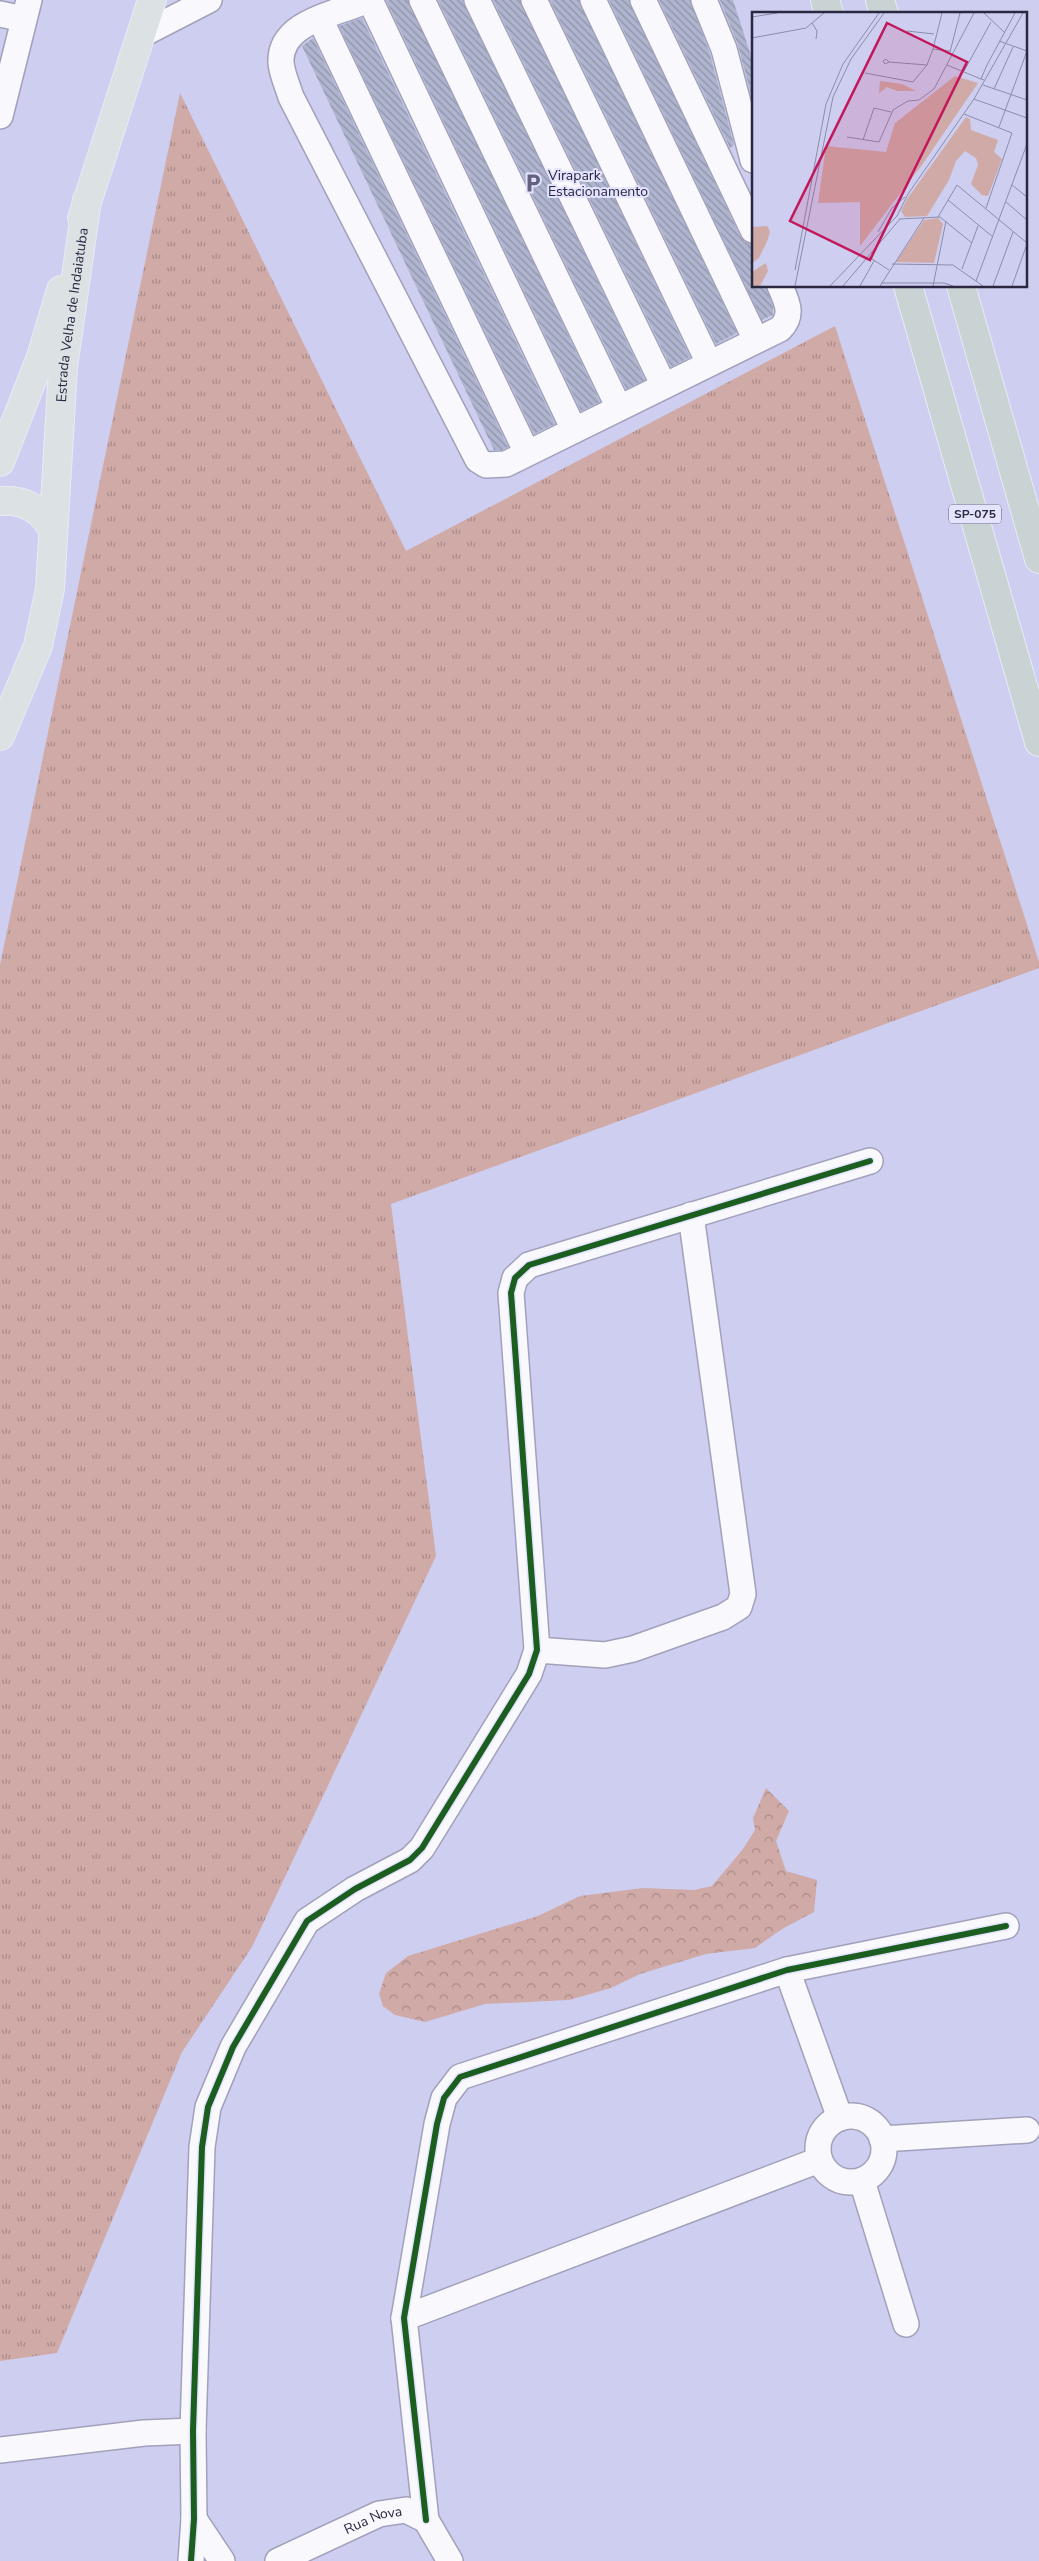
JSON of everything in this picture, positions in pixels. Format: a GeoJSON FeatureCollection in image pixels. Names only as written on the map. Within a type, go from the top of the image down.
{"type":"FeatureCollection","features":[{"type":"Feature","properties":{"kind":"highway","name":"SP-075"},"geometry":{"type":"LineString","coordinates":[[909,288],[1039,742]]}},
{"type":"Feature","properties":{"kind":"highway"},"geometry":{"type":"LineString","coordinates":[[962,288],[1039,558]]}},
{"type":"Feature","properties":{"kind":"main road"},"geometry":{"type":"LineString","coordinates":[[87,200],[142,36],[152,0]]}},
{"type":"Feature","properties":{"kind":"main road","name":"Estrada Velha de Indaiatuba"},"geometry":{"type":"LineString","coordinates":[[0,462],[41,356],[87,200]]}},
{"type":"Feature","properties":{"kind":"main road","name":"Estrada Velha de Indaiatuba"},"geometry":{"type":"LineString","coordinates":[[0,736],[8,701],[40,636],[50,589],[64,367],[87,200]]}},
{"type":"Feature","properties":{"kind":"main road"},"geometry":{"type":"LineString","coordinates":[[0,501],[17,501],[32,507],[45,517],[53,530]]}},
{"type":"Feature","properties":{"kind":"street"},"geometry":{"type":"LineString","coordinates":[[142,36],[209,0]]}},
{"type":"Feature","properties":{"kind":"street"},"geometry":{"type":"LineString","coordinates":[[362,0],[358,4],[298,28],[285,43],[281,63],[291,97],[478,460],[486,464],[506,464],[780,329],[787,321],[784,293]]}},
{"type":"Feature","properties":{"kind":"street"},"geometry":{"type":"LineString","coordinates":[[370,0],[574,430]]}},
{"type":"Feature","properties":{"kind":"street"},"geometry":{"type":"LineString","coordinates":[[422,0],[619,408]]}},
{"type":"Feature","properties":{"kind":"street"},"geometry":{"type":"LineString","coordinates":[[478,0],[664,386]]}},
{"type":"Feature","properties":{"kind":"street"},"geometry":{"type":"LineString","coordinates":[[534,0],[709,363]]}},
{"type":"Feature","properties":{"kind":"street"},"geometry":{"type":"LineString","coordinates":[[593,0],[756,340]]}},
{"type":"Feature","properties":{"kind":"street"},"geometry":{"type":"LineString","coordinates":[[643,0],[752,228]]}},
{"type":"Feature","properties":{"kind":"street"},"geometry":{"type":"LineString","coordinates":[[704,0],[724,49],[752,156]]}},
{"type":"Feature","properties":{"kind":"street"},"geometry":{"type":"LineString","coordinates":[[0,116],[18,11]]}},
{"type":"Feature","properties":{"kind":"street"},"geometry":{"type":"LineString","coordinates":[[320,19],[527,453]]}},
{"type":"Feature","properties":{"kind":"street"},"geometry":{"type":"LineString","coordinates":[[191,2561],[194,2519],[193,2431],[202,2147],[208,2107],[233,2047],[307,1921],[355,1889],[410,1860],[422,1848],[530,1674],[537,1650],[511,1293],[515,1278],[530,1264],[870,1161]]}},
{"type":"Feature","properties":{"kind":"street"},"geometry":{"type":"LineString","coordinates":[[537,1650],[605,1655],[633,1649],[723,1617],[739,1607],[743,1594],[691,1215]]}},
{"type":"Feature","properties":{"kind":"street"},"geometry":{"type":"LineString","coordinates":[[450,2561],[426,2520],[404,2318],[437,2124],[444,2098],[460,2077],[787,1970],[1006,1926]]}},
{"type":"Feature","properties":{"kind":"street"},"geometry":{"type":"LineString","coordinates":[[787,1970],[840,2118]]}},
{"type":"Feature","properties":{"kind":"street"},"geometry":{"type":"LineString","coordinates":[[840,2118],[860,2118],[878,2129],[882,2138],[884,2149],[878,2168],[862,2181],[851,2183],[831,2177],[819,2160],[819,2140],[831,2123],[840,2118]]}},
{"type":"Feature","properties":{"kind":"street"},"geometry":{"type":"LineString","coordinates":[[882,2138],[1027,2130]]}},
{"type":"Feature","properties":{"kind":"street"},"geometry":{"type":"LineString","coordinates":[[404,2318],[819,2160]]}},
{"type":"Feature","properties":{"kind":"street"},"geometry":{"type":"LineString","coordinates":[[862,2181],[906,2324]]}},
{"type":"Feature","properties":{"kind":"street"},"geometry":{"type":"LineString","coordinates":[[0,2450],[144,2433],[193,2431]]}},
{"type":"Feature","properties":{"kind":"street","name":"Rua Nova"},"geometry":{"type":"LineString","coordinates":[[278,2561],[379,2514],[406,2510],[426,2520]]}},
{"type":"Feature","properties":{"kind":"street"},"geometry":{"type":"LineString","coordinates":[[194,2519],[222,2561]]}},
{"type":"Feature","properties":{"kind":"green space"},"geometry":{"type":"Polygon","coordinates":[[[180,93],[406,551],[835,326],[1039,962],[1039,968],[391,1204],[436,1556],[252,1947],[182,2052],[57,2353],[0,2361],[0,965],[180,93]]]}},
{"type":"Feature","properties":{"kind":"green space"},"geometry":{"type":"Polygon","coordinates":[[[766,1788],[789,1811],[776,1841],[786,1871],[817,1880],[814,1912],[782,1929],[755,1948],[706,1954],[640,1974],[611,1988],[569,2000],[485,2004],[425,2022],[395,2015],[383,2006],[379,1994],[386,1973],[408,1956],[538,1916],[580,1896],[643,1888],[694,1890],[712,1886],[743,1849],[755,1830],[753,1818],[766,1788]]]}},
{"type":"Feature","properties":{"kind":"building"},"geometry":{"type":"Polygon","coordinates":[[[386,0],[408,0],[600,402],[581,411],[386,0]]]}},
{"type":"Feature","properties":{"kind":"building"},"geometry":{"type":"Polygon","coordinates":[[[438,0],[463,0],[645,380],[626,389],[438,0]]]}},
{"type":"Feature","properties":{"kind":"building"},"geometry":{"type":"Polygon","coordinates":[[[493,0],[520,0],[690,357],[671,367],[493,0]]]}},
{"type":"Feature","properties":{"kind":"building"},"geometry":{"type":"Polygon","coordinates":[[[550,0],[579,0],[737,333],[716,344],[550,0]]]}},
{"type":"Feature","properties":{"kind":"building"},"geometry":{"type":"Polygon","coordinates":[[[609,0],[629,0],[740,236],[745,242],[752,244],[752,288],[767,288],[773,307],[773,315],[762,320],[609,0]]]}},
{"type":"Feature","properties":{"kind":"building"},"geometry":{"type":"Polygon","coordinates":[[[659,0],[690,0],[710,54],[734,145],[730,148],[659,0]]]}},
{"type":"Feature","properties":{"kind":"building"},"geometry":{"type":"Polygon","coordinates":[[[720,0],[733,0],[752,59],[752,98],[738,45],[720,0]]]}},
{"type":"Feature","properties":{"kind":"building"},"geometry":{"type":"Polygon","coordinates":[[[362,18],[555,424],[534,434],[339,26],[362,18]]]}},
{"type":"Feature","properties":{"kind":"building"},"geometry":{"type":"Polygon","coordinates":[[[313,38],[508,447],[502,450],[494,450],[302,46],[313,38]]]}},
{"type":"Feature","properties":{"kind":"cycle path"},"geometry":{"type":"LineString","coordinates":[[191,2561],[194,2519],[193,2431],[202,2147],[208,2107],[233,2047],[307,1921],[355,1889],[410,1860],[422,1848],[529,1674],[537,1650],[511,1293],[515,1278],[529,1265],[870,1161]]}},
{"type":"Feature","properties":{"kind":"cycle path"},"geometry":{"type":"LineString","coordinates":[[426,2520],[404,2318],[437,2124],[444,2098],[460,2077],[787,1970],[1006,1926]]}},
{"type":"Feature","properties":{"kind":"place","name":"Virapark Estacionamento"},"geometry":{"type":"Point","coordinates":[533,183]}}]}
